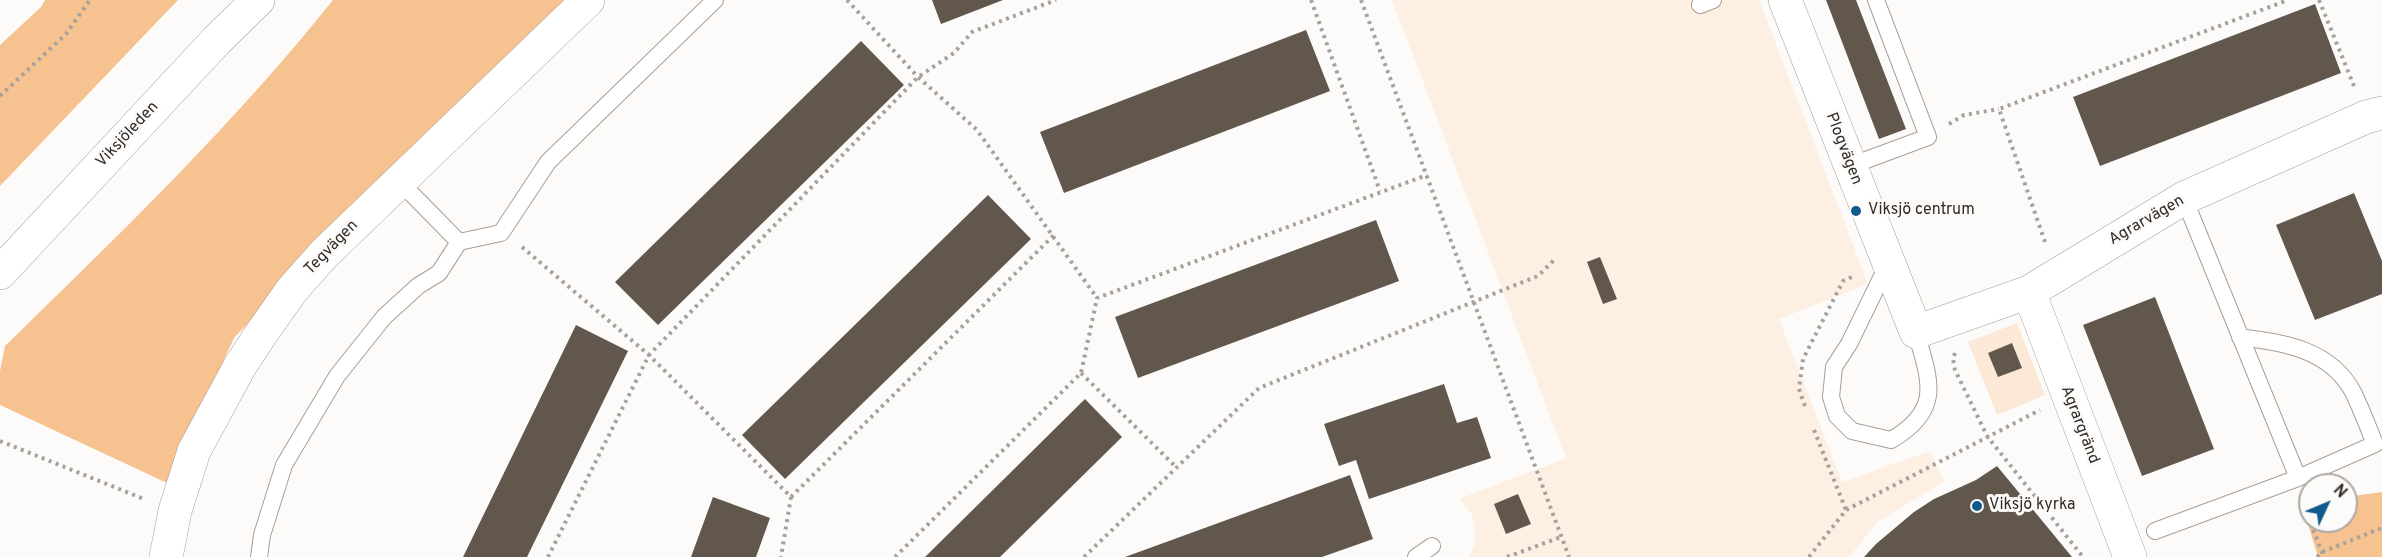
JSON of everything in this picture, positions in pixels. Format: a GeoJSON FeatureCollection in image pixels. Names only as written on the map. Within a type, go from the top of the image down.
{"type":"FeatureCollection","features":[{"type":"Feature","properties":{"kind":"street","name":"Viksjöleden"},"geometry":{"type":"LineString","coordinates":[[0,273],[216,41],[258,0]]}},
{"type":"Feature","properties":{"kind":"street","name":"Tegvägen"},"geometry":{"type":"LineString","coordinates":[[166,557],[175,512],[194,451],[240,366],[292,290],[324,254],[588,0]]}},
{"type":"Feature","properties":{"kind":"street","name":"Plogvägen"},"geometry":{"type":"LineString","coordinates":[[1785,0],[1916,332]]}},
{"type":"Feature","properties":{"kind":"street","name":"Agrarvägen"},"geometry":{"type":"LineString","coordinates":[[1916,332],[2041,284],[2184,198],[2374,115]]}},
{"type":"Feature","properties":{"kind":"street","name":"Agrargränd"},"geometry":{"type":"LineString","coordinates":[[2041,284],[2068,396],[2130,557]]}},
{"type":"Feature","properties":{"kind":"lane"},"geometry":{"type":"LineString","coordinates":[[259,557],[262,535],[284,465],[337,376],[384,317],[418,286],[439,273],[459,242],[501,233],[548,162],[715,0]]}},
{"type":"Feature","properties":{"kind":"lane"},"geometry":{"type":"LineString","coordinates":[[1850,166],[1928,137],[1876,0]]}},
{"type":"Feature","properties":{"kind":"lane"},"geometry":{"type":"LineString","coordinates":[[399,181],[459,242]]}},
{"type":"Feature","properties":{"kind":"lane"},"geometry":{"type":"LineString","coordinates":[[2155,531],[2298,477],[2184,198]]}},
{"type":"Feature","properties":{"kind":"lane"},"geometry":{"type":"LineString","coordinates":[[1888,264],[1849,344],[1834,367],[1831,397],[1837,416],[1852,431],[1891,440],[1907,431],[1921,416],[1929,399],[1928,381],[1916,332]]}},
{"type":"Feature","properties":{"kind":"lane"},"geometry":{"type":"LineString","coordinates":[[2240,337],[2287,344],[2316,354],[2337,370],[2352,391],[2375,444],[2307,473]]}},
{"type":"Feature","properties":{"kind":"lane"},"geometry":{"type":"LineString","coordinates":[[1416,557],[1432,546]]}},
{"type":"Feature","properties":{"kind":"path"},"geometry":{"type":"LineString","coordinates":[[0,96],[66,33],[90,0]]}},
{"type":"Feature","properties":{"kind":"path"},"geometry":{"type":"LineString","coordinates":[[847,0],[918,77],[977,129],[1097,298],[1081,373],[895,557]]}},
{"type":"Feature","properties":{"kind":"path"},"geometry":{"type":"LineString","coordinates":[[548,557],[649,355],[918,77],[954,53],[972,32],[1056,0]]}},
{"type":"Feature","properties":{"kind":"path"},"geometry":{"type":"LineString","coordinates":[[1311,0],[1380,191]]}},
{"type":"Feature","properties":{"kind":"path"},"geometry":{"type":"LineString","coordinates":[[1361,0],[1475,300],[1569,557]]}},
{"type":"Feature","properties":{"kind":"path"},"geometry":{"type":"LineString","coordinates":[[1928,137],[1964,115],[1999,109],[2288,0]]}},
{"type":"Feature","properties":{"kind":"path"},"geometry":{"type":"LineString","coordinates":[[2319,0],[2374,115]]}},
{"type":"Feature","properties":{"kind":"path"},"geometry":{"type":"LineString","coordinates":[[1999,109],[2048,249],[2041,284]]}},
{"type":"Feature","properties":{"kind":"path"},"geometry":{"type":"LineString","coordinates":[[1097,298],[1427,175]]}},
{"type":"Feature","properties":{"kind":"path"},"geometry":{"type":"LineString","coordinates":[[501,233],[530,252],[649,355],[791,497]]}},
{"type":"Feature","properties":{"kind":"path"},"geometry":{"type":"LineString","coordinates":[[781,557],[791,497],[1054,235]]}},
{"type":"Feature","properties":{"kind":"path"},"geometry":{"type":"LineString","coordinates":[[1084,557],[1259,388],[1538,276],[1554,260]]}},
{"type":"Feature","properties":{"kind":"path"},"geometry":{"type":"LineString","coordinates":[[1956,349],[1953,359],[1955,369],[1987,436],[2083,557]]}},
{"type":"Feature","properties":{"kind":"path"},"geometry":{"type":"LineString","coordinates":[[1081,373],[1176,467]]}},
{"type":"Feature","properties":{"kind":"path"},"geometry":{"type":"LineString","coordinates":[[1809,557],[1846,510],[2068,396]]}},
{"type":"Feature","properties":{"kind":"path"},"geometry":{"type":"LineString","coordinates":[[0,441],[175,512]]}},
{"type":"Feature","properties":{"kind":"path"},"geometry":{"type":"LineString","coordinates":[[2318,557],[2382,528]]}},
{"type":"Feature","properties":{"kind":"path"},"geometry":{"type":"LineString","coordinates":[[2314,533],[2323,555]]}},
{"type":"Feature","properties":{"kind":"path"},"geometry":{"type":"LineString","coordinates":[[1507,557],[1561,537]]}},
{"type":"Feature","properties":{"kind":"shaded area"},"geometry":{"type":"Polygon","coordinates":[[[45,0],[178,0],[0,186],[0,45],[41,7],[45,0]]]}},
{"type":"Feature","properties":{"kind":"shaded area"},"geometry":{"type":"Polygon","coordinates":[[[333,0],[567,0],[455,105],[234,338],[167,483],[0,405],[0,371],[5,346],[216,135],[333,0]]]}},
{"type":"Feature","properties":{"kind":"shaded area"},"geometry":{"type":"Polygon","coordinates":[[[1392,0],[1759,0],[1868,284],[1779,319],[1842,482],[1930,451],[1944,481],[1877,523],[1849,557],[1468,557],[1474,547],[1475,531],[1472,514],[1459,499],[1566,458],[1392,0]]]}},
{"type":"Feature","properties":{"kind":"shaded area"},"geometry":{"type":"Polygon","coordinates":[[[2017,323],[2045,395],[1997,415],[1968,342],[2017,323]],[[1989,353],[1998,377],[2021,368],[1989,353]]]}},
{"type":"Feature","properties":{"kind":"shaded area"},"geometry":{"type":"Polygon","coordinates":[[[2382,492],[2382,557],[2318,557],[2311,533],[2358,533],[2358,495],[2382,492]]]}},
{"type":"Feature","properties":{"kind":"building"},"geometry":{"type":"Polygon","coordinates":[[[932,0],[1003,0],[941,24],[932,0]]]}},
{"type":"Feature","properties":{"kind":"building"},"geometry":{"type":"Polygon","coordinates":[[[1826,0],[1856,0],[1906,129],[1879,139],[1826,0]]]}},
{"type":"Feature","properties":{"kind":"building"},"geometry":{"type":"Polygon","coordinates":[[[2315,4],[2341,73],[2100,166],[2073,97],[2315,4]]]}},
{"type":"Feature","properties":{"kind":"building"},"geometry":{"type":"Polygon","coordinates":[[[1306,30],[1330,91],[1064,193],[1040,132],[1306,30]]]}},
{"type":"Feature","properties":{"kind":"building"},"geometry":{"type":"Polygon","coordinates":[[[861,41],[904,85],[658,325],[615,282],[861,41]]]}},
{"type":"Feature","properties":{"kind":"building"},"geometry":{"type":"Polygon","coordinates":[[[2354,193],[2382,261],[2382,294],[2315,320],[2276,225],[2354,193]]]}},
{"type":"Feature","properties":{"kind":"building"},"geometry":{"type":"Polygon","coordinates":[[[988,195],[1031,239],[785,479],[742,435],[988,195]]]}},
{"type":"Feature","properties":{"kind":"building"},"geometry":{"type":"Polygon","coordinates":[[[1376,220],[1399,281],[1138,378],[1115,317],[1376,220]]]}},
{"type":"Feature","properties":{"kind":"building"},"geometry":{"type":"Polygon","coordinates":[[[1600,257],[1617,299],[1603,304],[1587,262],[1600,257]]]}},
{"type":"Feature","properties":{"kind":"building"},"geometry":{"type":"Polygon","coordinates":[[[2155,297],[2214,449],[2142,476],[2083,325],[2155,297]]]}},
{"type":"Feature","properties":{"kind":"building"},"geometry":{"type":"Polygon","coordinates":[[[576,325],[628,351],[527,557],[463,557],[576,325]]]}},
{"type":"Feature","properties":{"kind":"building"},"geometry":{"type":"Polygon","coordinates":[[[2012,343],[2022,368],[1998,377],[1988,353],[2012,343]]]}},
{"type":"Feature","properties":{"kind":"building"},"geometry":{"type":"Polygon","coordinates":[[[1444,384],[1457,423],[1477,417],[1491,458],[1369,499],[1356,460],[1339,466],[1324,424],[1444,384]]]}},
{"type":"Feature","properties":{"kind":"building"},"geometry":{"type":"Polygon","coordinates":[[[1085,399],[1122,437],[1000,557],[925,557],[1085,399]]]}},
{"type":"Feature","properties":{"kind":"building","name":"Viksjö kyrka"},"geometry":{"type":"Polygon","coordinates":[[[1997,466],[2072,557],[1864,557],[1914,512],[1934,499],[1976,480],[1997,466]]]}},
{"type":"Feature","properties":{"kind":"building"},"geometry":{"type":"Polygon","coordinates":[[[1350,475],[1373,539],[1322,557],[1125,557],[1350,475]]]}},
{"type":"Feature","properties":{"kind":"building"},"geometry":{"type":"Polygon","coordinates":[[[1518,494],[1531,524],[1506,534],[1494,504],[1518,494]]]}},
{"type":"Feature","properties":{"kind":"building"},"geometry":{"type":"Polygon","coordinates":[[[713,497],[770,518],[756,557],[691,557],[713,497]]]}},
{"type":"Feature","properties":{"kind":"place","name":"Viksjö centrum"},"geometry":{"type":"Point","coordinates":[1856,211]}},
{"type":"Feature","properties":{"kind":"place","name":"Viksjö kyrka"},"geometry":{"type":"Point","coordinates":[1977,506]}}]}
